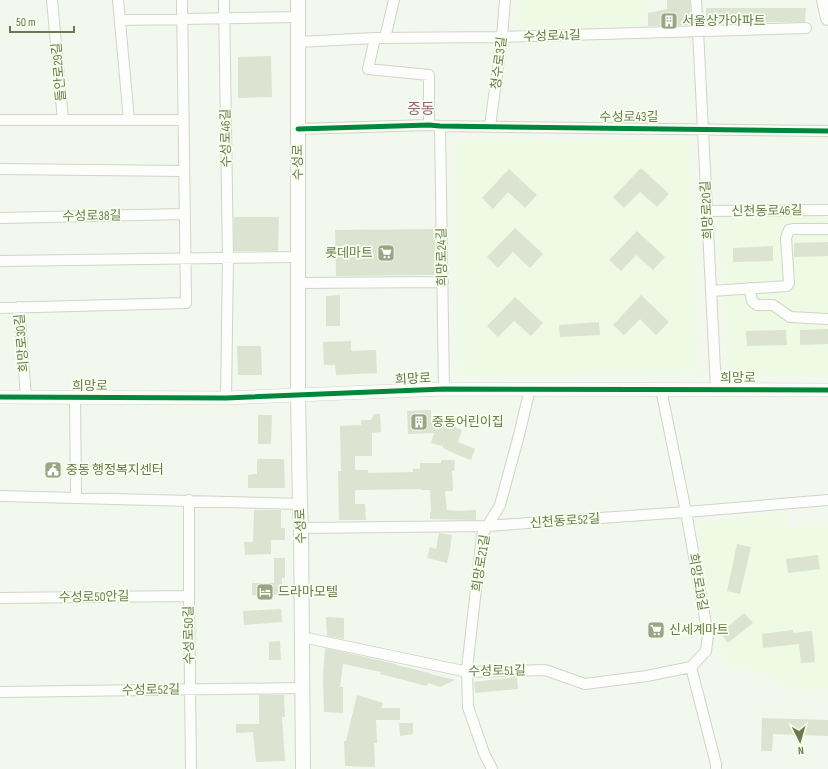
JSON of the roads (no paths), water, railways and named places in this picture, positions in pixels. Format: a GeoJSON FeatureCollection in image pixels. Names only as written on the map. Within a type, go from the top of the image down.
{"type":"FeatureCollection","features":[{"type":"Feature","properties":{"kind":"main road","name":"수성로"},"geometry":{"type":"LineString","coordinates":[[298,0],[298,396],[301,528],[303,769]]}},
{"type":"Feature","properties":{"kind":"main road"},"geometry":{"type":"LineString","coordinates":[[824,0],[828,18]]}},
{"type":"Feature","properties":{"kind":"street","name":"들안로29길"},"geometry":{"type":"LineString","coordinates":[[52,0],[63,120]]}},
{"type":"Feature","properties":{"kind":"street"},"geometry":{"type":"LineString","coordinates":[[118,0],[129,120]]}},
{"type":"Feature","properties":{"kind":"street"},"geometry":{"type":"LineString","coordinates":[[19,307],[186,303],[182,0]]}},
{"type":"Feature","properties":{"kind":"street"},"geometry":{"type":"LineString","coordinates":[[224,0],[224,19]]}},
{"type":"Feature","properties":{"kind":"street"},"geometry":{"type":"LineString","coordinates":[[386,38],[394,0]]}},
{"type":"Feature","properties":{"kind":"street","name":"청수로3길"},"geometry":{"type":"LineString","coordinates":[[490,126],[502,37],[505,0]]}},
{"type":"Feature","properties":{"kind":"street","name":"희망로20길"},"geometry":{"type":"LineString","coordinates":[[696,0],[716,389]]}},
{"type":"Feature","properties":{"kind":"street"},"geometry":{"type":"LineString","coordinates":[[120,20],[298,17]]}},
{"type":"Feature","properties":{"kind":"street","name":"수성로46길"},"geometry":{"type":"LineString","coordinates":[[224,19],[228,258]]}},
{"type":"Feature","properties":{"kind":"street","name":"수성로41길"},"geometry":{"type":"LineString","coordinates":[[298,42],[375,38],[502,37],[806,28]]}},
{"type":"Feature","properties":{"kind":"street"},"geometry":{"type":"LineString","coordinates":[[375,38],[368,68],[429,75],[429,125]]}},
{"type":"Feature","properties":{"kind":"street"},"geometry":{"type":"LineString","coordinates":[[0,120],[183,120]]}},
{"type":"Feature","properties":{"kind":"street","name":"수성로43길"},"geometry":{"type":"LineString","coordinates":[[298,129],[429,125],[828,130]]}},
{"type":"Feature","properties":{"kind":"street","name":"희망로24길"},"geometry":{"type":"LineString","coordinates":[[440,126],[444,389]]}},
{"type":"Feature","properties":{"kind":"street"},"geometry":{"type":"LineString","coordinates":[[0,169],[184,171]]}},
{"type":"Feature","properties":{"kind":"street","name":"신천동로46길"},"geometry":{"type":"LineString","coordinates":[[707,211],[828,210]]}},
{"type":"Feature","properties":{"kind":"street","name":"수성로38길"},"geometry":{"type":"LineString","coordinates":[[0,218],[185,214]]}},
{"type":"Feature","properties":{"kind":"street"},"geometry":{"type":"LineString","coordinates":[[711,291],[787,286],[789,283],[786,238],[789,230],[828,229]]}},
{"type":"Feature","properties":{"kind":"street"},"geometry":{"type":"LineString","coordinates":[[0,261],[298,257]]}},
{"type":"Feature","properties":{"kind":"street"},"geometry":{"type":"LineString","coordinates":[[226,398],[228,258]]}},
{"type":"Feature","properties":{"kind":"street"},"geometry":{"type":"LineString","coordinates":[[298,282],[443,282]]}},
{"type":"Feature","properties":{"kind":"street"},"geometry":{"type":"LineString","coordinates":[[750,288],[752,301],[757,305],[773,305],[790,317],[828,319]]}},
{"type":"Feature","properties":{"kind":"street","name":"희망로30길"},"geometry":{"type":"LineString","coordinates":[[0,308],[19,307],[26,397]]}},
{"type":"Feature","properties":{"kind":"street","name":"희망로"},"geometry":{"type":"LineString","coordinates":[[0,397],[226,398],[444,389],[828,390]]}},
{"type":"Feature","properties":{"kind":"street","name":"희망로21길"},"geometry":{"type":"LineString","coordinates":[[492,769],[484,753],[468,707],[467,669],[482,535],[500,505],[530,389]]}},
{"type":"Feature","properties":{"kind":"street","name":"희망로19길"},"geometry":{"type":"LineString","coordinates":[[661,389],[686,512],[708,635],[706,651],[691,667]]}},
{"type":"Feature","properties":{"kind":"street","name":"희망로"},"geometry":{"type":"LineString","coordinates":[[75,397],[76,498]]}},
{"type":"Feature","properties":{"kind":"street"},"geometry":{"type":"LineString","coordinates":[[0,496],[300,504]]}},
{"type":"Feature","properties":{"kind":"street","name":"수성로50길"},"geometry":{"type":"LineString","coordinates":[[189,500],[191,769]]}},
{"type":"Feature","properties":{"kind":"street","name":"신천동로52길"},"geometry":{"type":"LineString","coordinates":[[301,528],[487,526],[828,500]]}},
{"type":"Feature","properties":{"kind":"street","name":"수성로50안길"},"geometry":{"type":"LineString","coordinates":[[0,598],[189,596]]}},
{"type":"Feature","properties":{"kind":"street","name":"수성로51길"},"geometry":{"type":"LineString","coordinates":[[302,637],[468,672],[545,670],[585,684],[647,676],[691,667]]}},
{"type":"Feature","properties":{"kind":"street"},"geometry":{"type":"LineString","coordinates":[[691,667],[716,769]]}},
{"type":"Feature","properties":{"kind":"street","name":"수성로52길"},"geometry":{"type":"LineString","coordinates":[[0,692],[302,688]]}},
{"type":"Feature","properties":{"kind":"place","name":"서울상가아파트"},"geometry":{"type":"Point","coordinates":[669,21]}},
{"type":"Feature","properties":{"kind":"place","name":"롯데마트"},"geometry":{"type":"Point","coordinates":[386,253]}},
{"type":"Feature","properties":{"kind":"place","name":"중동어린이집"},"geometry":{"type":"Point","coordinates":[419,422]}},
{"type":"Feature","properties":{"kind":"place","name":"중동 행정복지센터"},"geometry":{"type":"Point","coordinates":[53,470]}},
{"type":"Feature","properties":{"kind":"place","name":"드라마모텔"},"geometry":{"type":"Point","coordinates":[265,592]}},
{"type":"Feature","properties":{"kind":"place","name":"신세계마트"},"geometry":{"type":"Point","coordinates":[656,630]}},
{"type":"Feature","properties":{"kind":"district","name":"중동"},"geometry":{"type":"Point","coordinates":[421,109]}}]}
